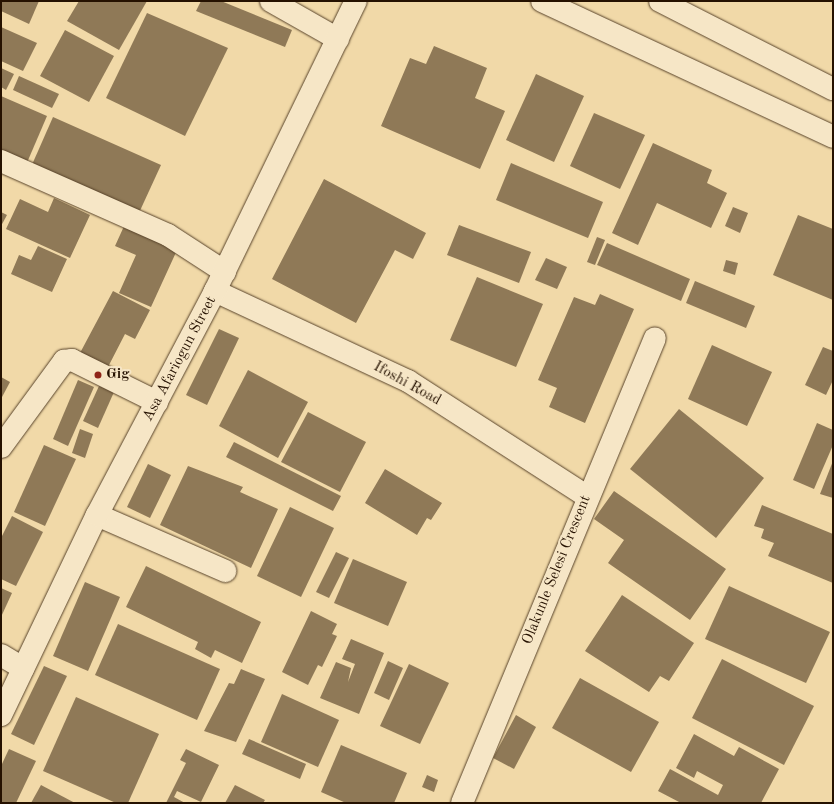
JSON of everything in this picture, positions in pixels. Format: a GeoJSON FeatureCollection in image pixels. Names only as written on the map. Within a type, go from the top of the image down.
{"type":"FeatureCollection","features":[{"type":"Feature","properties":{"kind":"street"},"geometry":{"type":"LineString","coordinates":[[271,1],[338,39]]}},
{"type":"Feature","properties":{"kind":"street","name":"Asa Afariogun Street"},"geometry":{"type":"LineString","coordinates":[[1,715],[97,515],[225,272],[356,1]]}},
{"type":"Feature","properties":{"kind":"street"},"geometry":{"type":"LineString","coordinates":[[542,1],[833,137]]}},
{"type":"Feature","properties":{"kind":"street"},"geometry":{"type":"LineString","coordinates":[[660,1],[833,88]]}},
{"type":"Feature","properties":{"kind":"street"},"geometry":{"type":"LineString","coordinates":[[1,161],[168,235],[225,272]]}},
{"type":"Feature","properties":{"kind":"street","name":"Ifoshi Road"},"geometry":{"type":"LineString","coordinates":[[215,291],[408,381],[588,496]]}},
{"type":"Feature","properties":{"kind":"street","name":"Olakunle Selesi Crescent"},"geometry":{"type":"LineString","coordinates":[[462,803],[588,496],[655,338]]}},
{"type":"Feature","properties":{"kind":"street"},"geometry":{"type":"LineString","coordinates":[[1,447],[64,361],[72,360],[157,402]]}},
{"type":"Feature","properties":{"kind":"street"},"geometry":{"type":"LineString","coordinates":[[97,515],[226,571]]}},
{"type":"Feature","properties":{"kind":"street"},"geometry":{"type":"LineString","coordinates":[[1,655],[23,668]]}},
{"type":"Feature","properties":{"kind":"building"},"geometry":{"type":"Polygon","coordinates":[[[1,1],[39,1],[29,24],[1,11],[1,1]]]}},
{"type":"Feature","properties":{"kind":"building"},"geometry":{"type":"Polygon","coordinates":[[[79,1],[147,1],[119,50],[67,21],[79,1]]]}},
{"type":"Feature","properties":{"kind":"building"},"geometry":{"type":"Polygon","coordinates":[[[201,1],[221,1],[292,30],[285,47],[196,11],[201,1]]]}},
{"type":"Feature","properties":{"kind":"building"},"geometry":{"type":"Polygon","coordinates":[[[147,13],[228,48],[185,136],[106,98],[147,13]]]}},
{"type":"Feature","properties":{"kind":"building"},"geometry":{"type":"Polygon","coordinates":[[[1,27],[37,43],[23,71],[1,61],[1,27]]]}},
{"type":"Feature","properties":{"kind":"building"},"geometry":{"type":"Polygon","coordinates":[[[65,30],[114,56],[89,102],[40,76],[65,30]]]}},
{"type":"Feature","properties":{"kind":"building"},"geometry":{"type":"Polygon","coordinates":[[[434,46],[487,68],[475,98],[505,111],[480,169],[381,126],[410,58],[426,64],[434,46]]]}},
{"type":"Feature","properties":{"kind":"building"},"geometry":{"type":"Polygon","coordinates":[[[1,68],[14,74],[6,90],[1,87],[1,68]]]}},
{"type":"Feature","properties":{"kind":"building"},"geometry":{"type":"Polygon","coordinates":[[[536,74],[584,96],[554,162],[506,140],[536,74]]]}},
{"type":"Feature","properties":{"kind":"building"},"geometry":{"type":"Polygon","coordinates":[[[19,76],[59,94],[52,108],[13,90],[19,76]]]}},
{"type":"Feature","properties":{"kind":"building"},"geometry":{"type":"Polygon","coordinates":[[[1,96],[47,116],[26,165],[1,154],[1,96]]]}},
{"type":"Feature","properties":{"kind":"building"},"geometry":{"type":"Polygon","coordinates":[[[594,113],[645,135],[620,189],[570,166],[594,113]]]}},
{"type":"Feature","properties":{"kind":"building"},"geometry":{"type":"Polygon","coordinates":[[[53,117],[161,165],[138,215],[31,167],[53,117]]]}},
{"type":"Feature","properties":{"kind":"building"},"geometry":{"type":"Polygon","coordinates":[[[653,143],[712,170],[707,183],[727,193],[711,228],[657,203],[638,245],[612,233],[653,143]]]}},
{"type":"Feature","properties":{"kind":"building"},"geometry":{"type":"Polygon","coordinates":[[[511,163],[603,202],[588,238],[496,200],[511,163]]]}},
{"type":"Feature","properties":{"kind":"building"},"geometry":{"type":"Polygon","coordinates":[[[324,179],[426,233],[413,259],[395,250],[356,323],[272,279],[324,179]]]}},
{"type":"Feature","properties":{"kind":"building"},"geometry":{"type":"Polygon","coordinates":[[[54,198],[90,215],[70,258],[6,229],[20,199],[48,212],[54,198]]]}},
{"type":"Feature","properties":{"kind":"building"},"geometry":{"type":"Polygon","coordinates":[[[733,207],[748,213],[740,233],[725,226],[733,207]]]}},
{"type":"Feature","properties":{"kind":"building"},"geometry":{"type":"Polygon","coordinates":[[[1,212],[7,215],[1,226],[1,212]]]}},
{"type":"Feature","properties":{"kind":"building"},"geometry":{"type":"Polygon","coordinates":[[[798,215],[833,229],[833,300],[773,275],[798,215]]]}},
{"type":"Feature","properties":{"kind":"building"},"geometry":{"type":"Polygon","coordinates":[[[125,224],[178,248],[151,307],[119,293],[136,255],[115,246],[125,224]]]}},
{"type":"Feature","properties":{"kind":"building"},"geometry":{"type":"Polygon","coordinates":[[[459,225],[531,252],[519,283],[447,255],[459,225]]]}},
{"type":"Feature","properties":{"kind":"building"},"geometry":{"type":"Polygon","coordinates":[[[597,237],[605,240],[595,265],[587,262],[597,237]]]}},
{"type":"Feature","properties":{"kind":"building"},"geometry":{"type":"Polygon","coordinates":[[[607,243],[690,279],[681,301],[597,265],[607,243]]]}},
{"type":"Feature","properties":{"kind":"building"},"geometry":{"type":"Polygon","coordinates":[[[38,246],[67,259],[52,292],[11,274],[19,255],[31,260],[38,246]]]}},
{"type":"Feature","properties":{"kind":"building"},"geometry":{"type":"Polygon","coordinates":[[[546,258],[567,267],[557,289],[535,280],[546,258]]]}},
{"type":"Feature","properties":{"kind":"building"},"geometry":{"type":"Polygon","coordinates":[[[726,260],[738,263],[735,275],[723,271],[726,260]]]}},
{"type":"Feature","properties":{"kind":"building"},"geometry":{"type":"Polygon","coordinates":[[[477,277],[543,304],[516,367],[450,340],[477,277]]]}},
{"type":"Feature","properties":{"kind":"building"},"geometry":{"type":"Polygon","coordinates":[[[695,281],[755,306],[746,328],[686,303],[695,281]]]}},
{"type":"Feature","properties":{"kind":"building"},"geometry":{"type":"Polygon","coordinates":[[[113,291],[150,310],[135,339],[125,334],[108,367],[80,353],[113,291]]]}},
{"type":"Feature","properties":{"kind":"building"},"geometry":{"type":"Polygon","coordinates":[[[600,294],[634,309],[585,423],[549,407],[557,388],[538,380],[574,297],[595,305],[600,294]]]}},
{"type":"Feature","properties":{"kind":"building"},"geometry":{"type":"Polygon","coordinates":[[[219,329],[239,338],[207,405],[186,395],[219,329]]]}},
{"type":"Feature","properties":{"kind":"building"},"geometry":{"type":"Polygon","coordinates":[[[712,345],[772,372],[747,426],[688,399],[712,345]]]}},
{"type":"Feature","properties":{"kind":"building"},"geometry":{"type":"Polygon","coordinates":[[[823,347],[833,351],[833,380],[826,395],[805,385],[823,347]]]}},
{"type":"Feature","properties":{"kind":"building"},"geometry":{"type":"Polygon","coordinates":[[[248,370],[308,402],[278,458],[219,426],[248,370]]]}},
{"type":"Feature","properties":{"kind":"building"},"geometry":{"type":"Polygon","coordinates":[[[1,377],[10,382],[1,399],[1,377]]]}},
{"type":"Feature","properties":{"kind":"building"},"geometry":{"type":"Polygon","coordinates":[[[78,380],[94,387],[68,446],[53,439],[78,380]]]}},
{"type":"Feature","properties":{"kind":"building"},"geometry":{"type":"Polygon","coordinates":[[[99,386],[114,392],[98,428],[83,421],[99,386]]]}},
{"type":"Feature","properties":{"kind":"building"},"geometry":{"type":"Polygon","coordinates":[[[679,409],[764,478],[716,538],[630,469],[679,409]]]}},
{"type":"Feature","properties":{"kind":"building"},"geometry":{"type":"Polygon","coordinates":[[[308,412],[366,442],[340,492],[281,462],[308,412]]]}},
{"type":"Feature","properties":{"kind":"building"},"geometry":{"type":"Polygon","coordinates":[[[817,423],[833,430],[833,445],[814,489],[793,480],[817,423]]]}},
{"type":"Feature","properties":{"kind":"building"},"geometry":{"type":"Polygon","coordinates":[[[80,429],[93,434],[85,458],[72,453],[80,429]]]}},
{"type":"Feature","properties":{"kind":"building"},"geometry":{"type":"Polygon","coordinates":[[[234,442],[341,496],[333,511],[226,457],[234,442]]]}},
{"type":"Feature","properties":{"kind":"building"},"geometry":{"type":"Polygon","coordinates":[[[44,445],[76,459],[45,526],[14,512],[44,445]]]}},
{"type":"Feature","properties":{"kind":"building"},"geometry":{"type":"Polygon","coordinates":[[[833,461],[833,498],[820,494],[833,461]]]}},
{"type":"Feature","properties":{"kind":"building"},"geometry":{"type":"Polygon","coordinates":[[[148,464],[171,475],[150,518],[127,507],[148,464]]]}},
{"type":"Feature","properties":{"kind":"building"},"geometry":{"type":"Polygon","coordinates":[[[188,466],[243,487],[240,492],[278,509],[251,568],[160,525],[188,466]]]}},
{"type":"Feature","properties":{"kind":"building"},"geometry":{"type":"Polygon","coordinates":[[[385,469],[442,503],[431,520],[427,518],[417,535],[365,503],[385,469]]]}},
{"type":"Feature","properties":{"kind":"building"},"geometry":{"type":"Polygon","coordinates":[[[614,491],[726,569],[690,620],[608,563],[624,540],[594,519],[614,491]]]}},
{"type":"Feature","properties":{"kind":"building"},"geometry":{"type":"Polygon","coordinates":[[[762,505],[833,534],[833,583],[768,556],[774,543],[761,538],[764,529],[754,526],[762,505]]]}},
{"type":"Feature","properties":{"kind":"building"},"geometry":{"type":"Polygon","coordinates":[[[290,507],[334,528],[301,597],[257,576],[290,507]]]}},
{"type":"Feature","properties":{"kind":"building"},"geometry":{"type":"Polygon","coordinates":[[[12,516],[43,532],[16,586],[1,579],[1,538],[12,516]]]}},
{"type":"Feature","properties":{"kind":"building"},"geometry":{"type":"Polygon","coordinates":[[[336,552],[349,558],[329,598],[316,592],[336,552]]]}},
{"type":"Feature","properties":{"kind":"building"},"geometry":{"type":"Polygon","coordinates":[[[353,559],[407,582],[388,626],[334,603],[353,559]]]}},
{"type":"Feature","properties":{"kind":"building"},"geometry":{"type":"Polygon","coordinates":[[[146,566],[261,622],[242,663],[215,650],[211,658],[195,649],[198,642],[126,607],[146,566]]]}},
{"type":"Feature","properties":{"kind":"building"},"geometry":{"type":"Polygon","coordinates":[[[85,582],[120,597],[88,671],[53,656],[85,582]]]}},
{"type":"Feature","properties":{"kind":"building"},"geometry":{"type":"Polygon","coordinates":[[[729,586],[830,632],[806,683],[705,639],[729,586]]]}},
{"type":"Feature","properties":{"kind":"building"},"geometry":{"type":"Polygon","coordinates":[[[1,588],[12,593],[1,617],[1,588]]]}},
{"type":"Feature","properties":{"kind":"building"},"geometry":{"type":"Polygon","coordinates":[[[622,595],[694,643],[669,681],[660,676],[649,692],[585,651],[622,595]]]}},
{"type":"Feature","properties":{"kind":"building"},"geometry":{"type":"Polygon","coordinates":[[[311,611],[337,624],[332,634],[337,636],[322,667],[318,665],[308,685],[282,672],[311,611]]]}},
{"type":"Feature","properties":{"kind":"building"},"geometry":{"type":"Polygon","coordinates":[[[118,624],[220,669],[197,720],[95,675],[118,624]]]}},
{"type":"Feature","properties":{"kind":"building"},"geometry":{"type":"Polygon","coordinates":[[[351,639],[384,653],[359,714],[320,698],[336,662],[351,668],[348,682],[355,664],[342,659],[351,639]]]}},
{"type":"Feature","properties":{"kind":"building"},"geometry":{"type":"Polygon","coordinates":[[[722,659],[814,706],[784,765],[692,718],[722,659]]]}},
{"type":"Feature","properties":{"kind":"building"},"geometry":{"type":"Polygon","coordinates":[[[388,661],[403,668],[389,700],[374,693],[388,661]]]}},
{"type":"Feature","properties":{"kind":"building"},"geometry":{"type":"Polygon","coordinates":[[[409,664],[449,683],[420,744],[380,726],[409,664]]]}},
{"type":"Feature","properties":{"kind":"building"},"geometry":{"type":"Polygon","coordinates":[[[44,666],[67,676],[34,745],[11,734],[44,666]]]}},
{"type":"Feature","properties":{"kind":"building"},"geometry":{"type":"Polygon","coordinates":[[[241,669],[265,679],[236,742],[204,731],[229,683],[234,684],[241,669]]]}},
{"type":"Feature","properties":{"kind":"building"},"geometry":{"type":"Polygon","coordinates":[[[580,678],[659,722],[631,772],[552,728],[580,678]]]}},
{"type":"Feature","properties":{"kind":"building"},"geometry":{"type":"Polygon","coordinates":[[[282,694],[339,720],[318,767],[261,742],[282,694]]]}},
{"type":"Feature","properties":{"kind":"building"},"geometry":{"type":"Polygon","coordinates":[[[76,697],[159,734],[128,803],[116,803],[43,771],[76,697]]]}},
{"type":"Feature","properties":{"kind":"building"},"geometry":{"type":"Polygon","coordinates":[[[516,715],[536,727],[514,769],[493,758],[516,715]]]}},
{"type":"Feature","properties":{"kind":"building"},"geometry":{"type":"Polygon","coordinates":[[[694,734],[734,756],[739,747],[779,769],[761,803],[681,803],[658,791],[670,769],[718,795],[723,785],[697,771],[694,778],[676,768],[694,734]]]}},
{"type":"Feature","properties":{"kind":"building"},"geometry":{"type":"Polygon","coordinates":[[[249,739],[306,764],[300,779],[242,754],[249,739]]]}},
{"type":"Feature","properties":{"kind":"building"},"geometry":{"type":"Polygon","coordinates":[[[341,745],[407,773],[394,803],[346,803],[321,792],[341,745]]]}},
{"type":"Feature","properties":{"kind":"building"},"geometry":{"type":"Polygon","coordinates":[[[9,749],[36,761],[16,803],[1,803],[1,766],[9,749]]]}},
{"type":"Feature","properties":{"kind":"building"},"geometry":{"type":"Polygon","coordinates":[[[186,749],[219,765],[201,802],[177,791],[174,797],[185,803],[166,803],[186,763],[180,760],[186,749]]]}},
{"type":"Feature","properties":{"kind":"building"},"geometry":{"type":"Polygon","coordinates":[[[427,775],[438,780],[434,792],[422,787],[427,775]]]}},
{"type":"Feature","properties":{"kind":"building"},"geometry":{"type":"Polygon","coordinates":[[[41,785],[75,803],[31,803],[41,785]]]}},
{"type":"Feature","properties":{"kind":"building"},"geometry":{"type":"Polygon","coordinates":[[[235,785],[265,800],[263,803],[225,803],[235,785]]]}},
{"type":"Feature","properties":{"kind":"place","name":"Gig"},"geometry":{"type":"Point","coordinates":[98,375]}}]}
